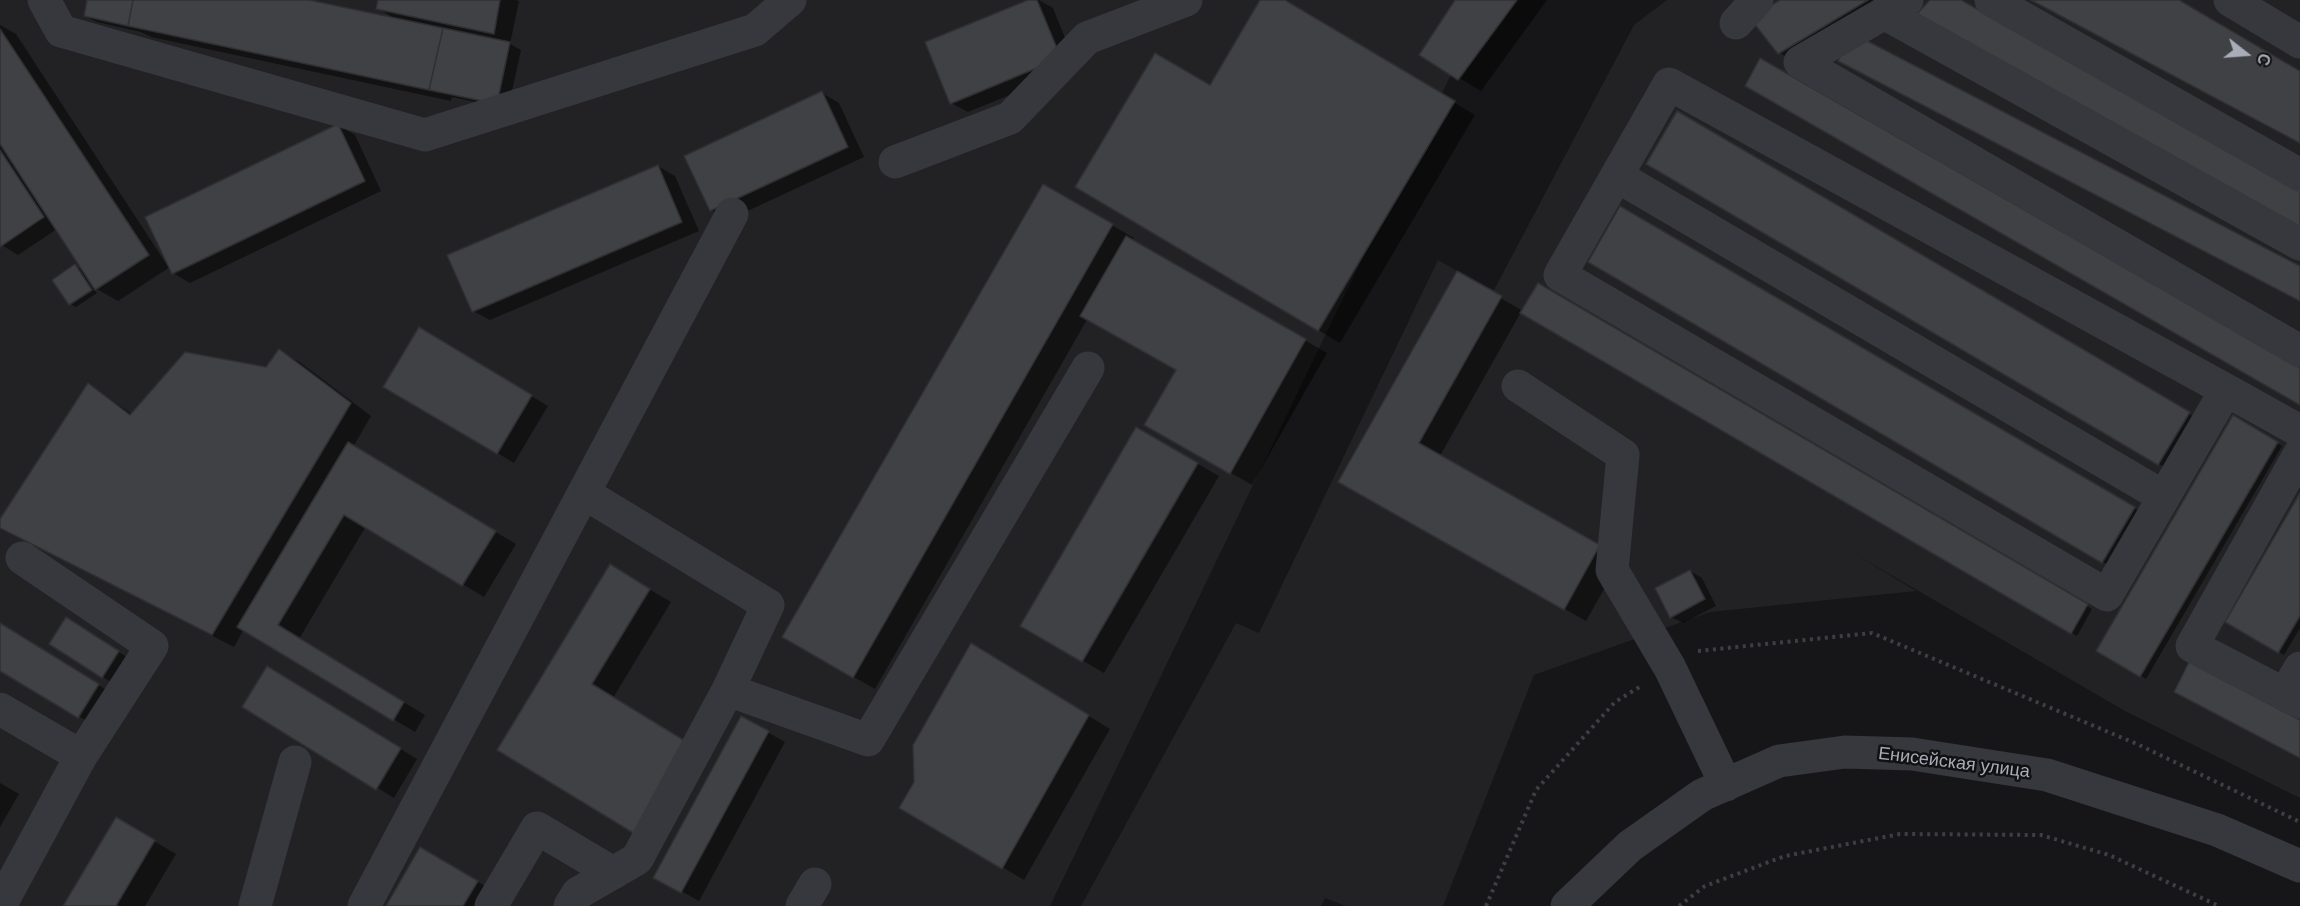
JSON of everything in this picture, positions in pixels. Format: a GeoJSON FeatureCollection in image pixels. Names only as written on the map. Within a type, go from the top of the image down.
{"type":"FeatureCollection","features":[{"type":"Feature","properties":{"kind":"street"},"geometry":{"type":"LineString","coordinates":[[44,0],[61,31],[425,135],[754,30],[790,0]]}},
{"type":"Feature","properties":{"kind":"street"},"geometry":{"type":"LineString","coordinates":[[895,162],[1010,118],[1087,38],[1186,0]]}},
{"type":"Feature","properties":{"kind":"street"},"geometry":{"type":"LineString","coordinates":[[1991,0],[2300,175]]}},
{"type":"Feature","properties":{"kind":"street"},"geometry":{"type":"LineString","coordinates":[[2229,0],[2300,42]]}},
{"type":"Feature","properties":{"kind":"street"},"geometry":{"type":"LineString","coordinates":[[2300,244],[1895,7],[1800,62],[2300,351]]}},
{"type":"Feature","properties":{"kind":"street"},"geometry":{"type":"LineString","coordinates":[[2226,390],[2107,595],[1560,274],[1669,84],[2226,390],[2300,431]]}},
{"type":"Feature","properties":{"kind":"street"},"geometry":{"type":"LineString","coordinates":[[1617,176],[2164,498]]}},
{"type":"Feature","properties":{"kind":"street"},"geometry":{"type":"LineString","coordinates":[[364,906],[732,214]]}},
{"type":"Feature","properties":{"kind":"street"},"geometry":{"type":"LineString","coordinates":[[728,690],[868,740],[1088,368]]}},
{"type":"Feature","properties":{"kind":"street"},"geometry":{"type":"LineString","coordinates":[[1518,386],[1623,455],[1612,570],[1670,668],[1726,784]]}},
{"type":"Feature","properties":{"kind":"street"},"geometry":{"type":"LineString","coordinates":[[2295,688],[2192,646],[2300,453]]}},
{"type":"Feature","properties":{"kind":"street"},"geometry":{"type":"LineString","coordinates":[[570,906],[578,892],[637,859],[728,690],[768,605],[584,493]]}},
{"type":"Feature","properties":{"kind":"street"},"geometry":{"type":"LineString","coordinates":[[0,906],[81,756],[152,646],[22,558]]}},
{"type":"Feature","properties":{"kind":"street"},"geometry":{"type":"LineString","coordinates":[[0,709],[81,756]]}},
{"type":"Feature","properties":{"kind":"street","name":"Енисейская улица"},"geometry":{"type":"LineString","coordinates":[[1567,906],[1630,846],[1702,795],[1779,761],[1845,752],[1912,754],[2046,775],[2217,830],[2300,866]]}},
{"type":"Feature","properties":{"kind":"street"},"geometry":{"type":"LineString","coordinates":[[255,906],[296,762]]}},
{"type":"Feature","properties":{"kind":"street"},"geometry":{"type":"LineString","coordinates":[[491,906],[537,828],[613,873]]}},
{"type":"Feature","properties":{"kind":"path"},"geometry":{"type":"LineString","coordinates":[[1678,906],[1705,886],[1785,856],[1900,834],[2041,836],[2109,855],[2219,906]]}},
{"type":"Feature","properties":{"kind":"shaded area"},"geometry":{"type":"Polygon","coordinates":[[[0,0],[1487,0],[1050,906],[0,906],[0,0]]]}},
{"type":"Feature","properties":{"kind":"shaded area"},"geometry":{"type":"Polygon","coordinates":[[[1667,0],[2300,0],[2300,798],[2125,711],[1855,554],[1916,591],[1710,612],[1534,675],[1443,906],[1346,906],[1325,898],[1321,906],[1081,906],[1236,623],[1259,633],[1438,260],[1493,292],[1634,25],[1667,0]]]}},
{"type":"Feature","properties":{"kind":"building"},"geometry":{"type":"Polygon","coordinates":[[[87,0],[133,0],[128,26],[84,16],[87,0]]]}},
{"type":"Feature","properties":{"kind":"building"},"geometry":{"type":"Polygon","coordinates":[[[133,0],[309,0],[443,28],[429,90],[128,26],[133,0]]]}},
{"type":"Feature","properties":{"kind":"building"},"geometry":{"type":"Polygon","coordinates":[[[378,0],[500,0],[494,34],[376,9],[378,0]]]}},
{"type":"Feature","properties":{"kind":"building"},"geometry":{"type":"Polygon","coordinates":[[[1028,0],[1037,0],[1061,58],[950,104],[925,42],[1028,0]]]}},
{"type":"Feature","properties":{"kind":"building"},"geometry":{"type":"Polygon","coordinates":[[[1260,0],[1285,0],[1455,101],[1318,331],[1075,187],[1155,53],[1210,85],[1260,0]]]}},
{"type":"Feature","properties":{"kind":"building"},"geometry":{"type":"Polygon","coordinates":[[[1455,0],[1517,0],[1458,80],[1419,55],[1455,0]]]}},
{"type":"Feature","properties":{"kind":"building"},"geometry":{"type":"Polygon","coordinates":[[[1780,0],[1868,0],[1778,54],[1750,18],[1780,0]]]}},
{"type":"Feature","properties":{"kind":"building"},"geometry":{"type":"Polygon","coordinates":[[[1930,0],[1961,0],[2300,190],[2300,228],[1915,16],[1930,0]]]}},
{"type":"Feature","properties":{"kind":"building"},"geometry":{"type":"Polygon","coordinates":[[[2031,0],[2179,0],[2300,71],[2300,143],[2031,0]]]}},
{"type":"Feature","properties":{"kind":"building"},"geometry":{"type":"Polygon","coordinates":[[[443,28],[510,42],[497,104],[429,90],[443,28]]]}},
{"type":"Feature","properties":{"kind":"building"},"geometry":{"type":"Polygon","coordinates":[[[0,29],[149,255],[95,290],[0,144],[0,29]]]}},
{"type":"Feature","properties":{"kind":"building"},"geometry":{"type":"Polygon","coordinates":[[[1852,33],[2300,266],[2300,301],[1838,61],[1852,33]]]}},
{"type":"Feature","properties":{"kind":"building"},"geometry":{"type":"Polygon","coordinates":[[[1760,58],[2300,368],[2300,405],[1745,86],[1760,58]]]}},
{"type":"Feature","properties":{"kind":"building"},"geometry":{"type":"Polygon","coordinates":[[[822,91],[848,147],[710,211],[684,156],[822,91]]]}},
{"type":"Feature","properties":{"kind":"building"},"geometry":{"type":"Polygon","coordinates":[[[1677,111],[2190,412],[2158,465],[1646,164],[1677,111]]]}},
{"type":"Feature","properties":{"kind":"building"},"geometry":{"type":"Polygon","coordinates":[[[338,124],[365,181],[172,274],[145,217],[338,124]]]}},
{"type":"Feature","properties":{"kind":"building"},"geometry":{"type":"Polygon","coordinates":[[[0,150],[44,217],[0,247],[0,150]]]}},
{"type":"Feature","properties":{"kind":"building"},"geometry":{"type":"Polygon","coordinates":[[[658,165],[682,222],[472,312],[447,255],[658,165]]]}},
{"type":"Feature","properties":{"kind":"building"},"geometry":{"type":"Polygon","coordinates":[[[1043,184],[1113,224],[853,678],[782,637],[1043,184]]]}},
{"type":"Feature","properties":{"kind":"building"},"geometry":{"type":"Polygon","coordinates":[[[1620,206],[2135,507],[2102,563],[1588,262],[1620,206]]]}},
{"type":"Feature","properties":{"kind":"building"},"geometry":{"type":"Polygon","coordinates":[[[1126,236],[1306,339],[1230,474],[1144,425],[1176,370],[1080,316],[1126,236]]]}},
{"type":"Feature","properties":{"kind":"building"},"geometry":{"type":"Polygon","coordinates":[[[75,264],[92,290],[69,305],[52,280],[75,264]]]}},
{"type":"Feature","properties":{"kind":"building"},"geometry":{"type":"Polygon","coordinates":[[[1457,271],[1502,296],[1419,443],[1600,545],[1564,610],[1338,482],[1457,271]]]}},
{"type":"Feature","properties":{"kind":"building"},"geometry":{"type":"Polygon","coordinates":[[[1538,283],[2088,604],[2071,634],[1520,313],[1538,283]]]}},
{"type":"Feature","properties":{"kind":"building"},"geometry":{"type":"Polygon","coordinates":[[[419,327],[532,395],[497,454],[383,387],[419,327]]]}},
{"type":"Feature","properties":{"kind":"building"},"geometry":{"type":"Polygon","coordinates":[[[279,349],[351,403],[212,635],[0,528],[0,519],[88,383],[130,415],[185,352],[266,367],[279,349]]]}},
{"type":"Feature","properties":{"kind":"building"},"geometry":{"type":"Polygon","coordinates":[[[2233,415],[2278,442],[2140,677],[2096,651],[2233,415]]]}},
{"type":"Feature","properties":{"kind":"building"},"geometry":{"type":"Polygon","coordinates":[[[1136,427],[1198,463],[1082,662],[1020,626],[1136,427]]]}},
{"type":"Feature","properties":{"kind":"building"},"geometry":{"type":"Polygon","coordinates":[[[348,442],[496,531],[462,586],[344,515],[278,625],[404,702],[393,721],[237,627],[348,442]]]}},
{"type":"Feature","properties":{"kind":"building"},"geometry":{"type":"Polygon","coordinates":[[[2300,493],[2300,616],[2278,653],[2225,622],[2300,493]]]}},
{"type":"Feature","properties":{"kind":"building"},"geometry":{"type":"Polygon","coordinates":[[[610,564],[650,589],[592,684],[690,744],[635,834],[497,750],[610,564]]]}},
{"type":"Feature","properties":{"kind":"building"},"geometry":{"type":"Polygon","coordinates":[[[1690,570],[1705,599],[1670,618],[1655,588],[1690,570]]]}},
{"type":"Feature","properties":{"kind":"building"},"geometry":{"type":"Polygon","coordinates":[[[66,617],[119,651],[102,678],[49,644],[66,617]]]}},
{"type":"Feature","properties":{"kind":"building"},"geometry":{"type":"Polygon","coordinates":[[[0,623],[99,684],[78,718],[0,671],[0,623]]]}},
{"type":"Feature","properties":{"kind":"building"},"geometry":{"type":"Polygon","coordinates":[[[971,643],[1089,715],[1002,869],[899,808],[914,782],[913,745],[971,643]]]}},
{"type":"Feature","properties":{"kind":"building"},"geometry":{"type":"Polygon","coordinates":[[[2189,662],[2300,720],[2300,758],[2174,692],[2189,662]]]}},
{"type":"Feature","properties":{"kind":"building"},"geometry":{"type":"Polygon","coordinates":[[[267,666],[401,748],[376,790],[242,707],[267,666]]]}},
{"type":"Feature","properties":{"kind":"building"},"geometry":{"type":"Polygon","coordinates":[[[741,716],[769,731],[681,893],[653,878],[741,716]]]}},
{"type":"Feature","properties":{"kind":"building"},"geometry":{"type":"Polygon","coordinates":[[[116,817],[155,840],[116,906],[63,906],[116,817]]]}},
{"type":"Feature","properties":{"kind":"building"},"geometry":{"type":"Polygon","coordinates":[[[420,847],[478,881],[463,906],[386,906],[420,847]]]}}]}
